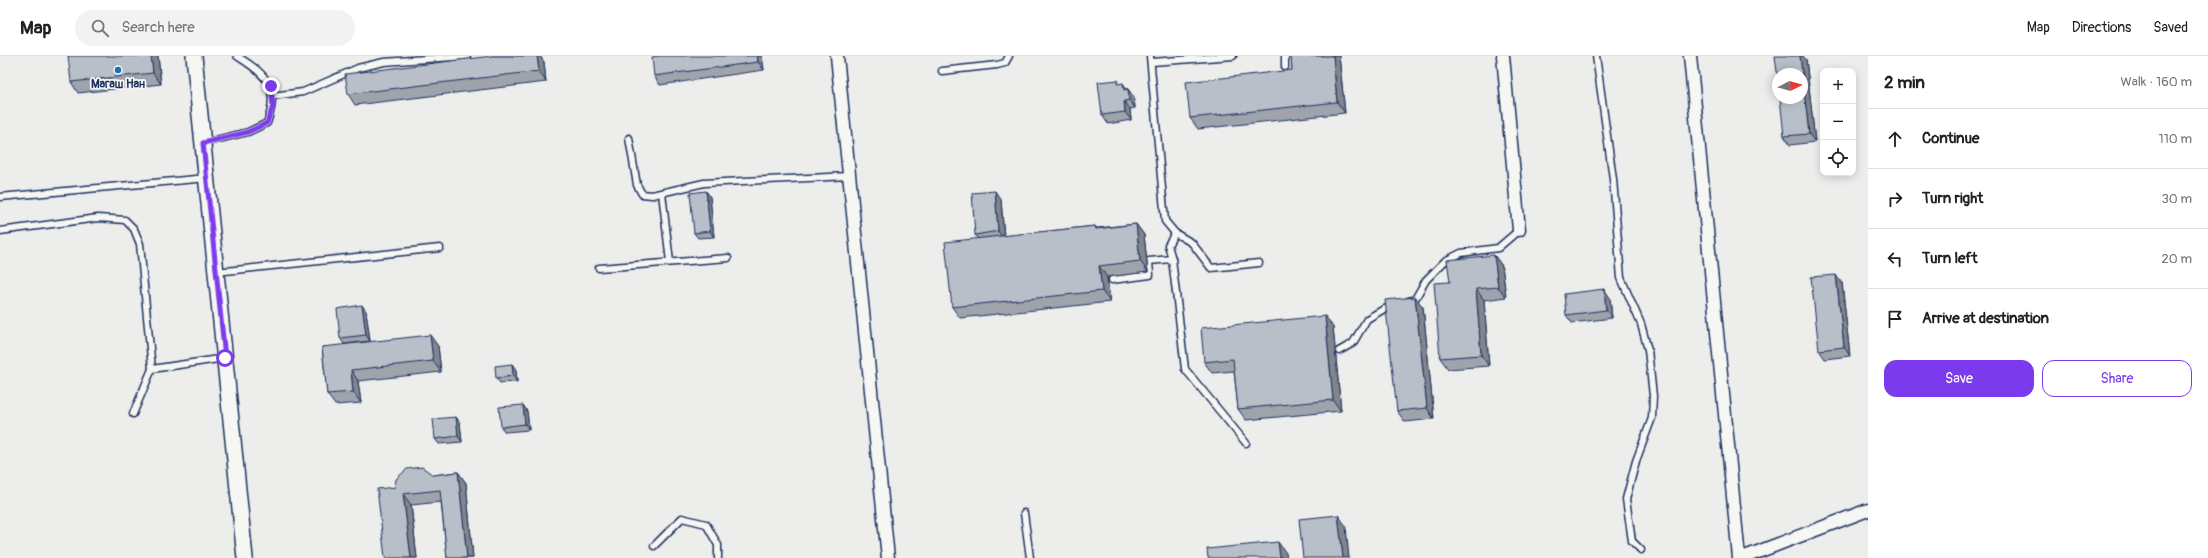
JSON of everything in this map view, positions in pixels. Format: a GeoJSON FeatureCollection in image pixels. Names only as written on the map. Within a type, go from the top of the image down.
{"type":"FeatureCollection","features":[{"type":"Feature","properties":{"kind":"street"},"geometry":{"type":"LineString","coordinates":[[194,56],[245,558]]}},
{"type":"Feature","properties":{"kind":"street"},"geometry":{"type":"LineString","coordinates":[[837,56],[888,558]]}},
{"type":"Feature","properties":{"kind":"street"},"geometry":{"type":"LineString","coordinates":[[1503,56],[1519,230]]}},
{"type":"Feature","properties":{"kind":"street"},"geometry":{"type":"LineString","coordinates":[[1690,56],[1740,558],[1868,510]]}},
{"type":"Feature","properties":{"kind":"lane"},"geometry":{"type":"LineString","coordinates":[[203,143],[248,132],[267,123],[273,106],[271,86],[257,68],[237,56]]}},
{"type":"Feature","properties":{"kind":"lane"},"geometry":{"type":"LineString","coordinates":[[272,96],[303,92],[358,68],[384,62],[467,56]]}},
{"type":"Feature","properties":{"kind":"lane"},"geometry":{"type":"LineString","coordinates":[[942,71],[997,65],[1005,63],[1009,56]]}},
{"type":"Feature","properties":{"kind":"lane"},"geometry":{"type":"LineString","coordinates":[[1233,56],[1151,59],[1165,220],[1176,233],[1192,243],[1210,268],[1259,263]]}},
{"type":"Feature","properties":{"kind":"lane"},"geometry":{"type":"LineString","coordinates":[[1285,56],[1285,67]]}},
{"type":"Feature","properties":{"kind":"lane"},"geometry":{"type":"LineString","coordinates":[[1596,56],[1613,179],[1622,278],[1641,324],[1648,350],[1653,396],[1652,418],[1636,461],[1626,499],[1632,541],[1641,550]]}},
{"type":"Feature","properties":{"kind":"lane"},"geometry":{"type":"LineString","coordinates":[[629,138],[637,185],[642,194],[652,195],[704,183],[849,176]]}},
{"type":"Feature","properties":{"kind":"lane"},"geometry":{"type":"LineString","coordinates":[[0,198],[207,178]]}},
{"type":"Feature","properties":{"kind":"lane"},"geometry":{"type":"LineString","coordinates":[[662,193],[670,262]]}},
{"type":"Feature","properties":{"kind":"lane"},"geometry":{"type":"LineString","coordinates":[[0,230],[98,218],[125,220],[134,229],[140,244],[152,369],[133,414]]}},
{"type":"Feature","properties":{"kind":"lane"},"geometry":{"type":"LineString","coordinates":[[1339,351],[1353,342],[1367,319],[1384,309],[1416,299],[1426,280],[1445,261],[1461,252],[1498,248],[1519,230]]}},
{"type":"Feature","properties":{"kind":"lane"},"geometry":{"type":"LineString","coordinates":[[1176,233],[1168,246],[1172,259],[1185,369],[1246,443]]}},
{"type":"Feature","properties":{"kind":"lane"},"geometry":{"type":"LineString","coordinates":[[216,272],[440,248]]}},
{"type":"Feature","properties":{"kind":"lane"},"geometry":{"type":"LineString","coordinates":[[600,268],[728,258]]}},
{"type":"Feature","properties":{"kind":"lane"},"geometry":{"type":"LineString","coordinates":[[1112,280],[1150,275],[1149,261],[1172,259]]}},
{"type":"Feature","properties":{"kind":"lane"},"geometry":{"type":"LineString","coordinates":[[152,369],[225,358]]}},
{"type":"Feature","properties":{"kind":"lane"},"geometry":{"type":"LineString","coordinates":[[1024,514],[1030,558]]}},
{"type":"Feature","properties":{"kind":"lane"},"geometry":{"type":"LineString","coordinates":[[654,546],[682,518],[706,524],[718,545],[718,558]]}},
{"type":"Feature","properties":{"kind":"building"},"geometry":{"type":"Polygon","coordinates":[[[68,56],[151,56],[153,73],[71,82],[68,56]]]}},
{"type":"Feature","properties":{"kind":"building"},"geometry":{"type":"Polygon","coordinates":[[[492,56],[537,56],[539,71],[348,94],[345,74],[492,56]]]}},
{"type":"Feature","properties":{"kind":"building"},"geometry":{"type":"Polygon","coordinates":[[[757,56],[758,62],[654,76],[652,57],[757,56]]]}},
{"type":"Feature","properties":{"kind":"building"},"geometry":{"type":"Polygon","coordinates":[[[1291,56],[1333,56],[1337,102],[1190,118],[1186,82],[1292,70],[1291,56]]]}},
{"type":"Feature","properties":{"kind":"building"},"geometry":{"type":"Polygon","coordinates":[[[1775,56],[1800,56],[1801,68],[1776,68],[1775,56]]]}},
{"type":"Feature","properties":{"kind":"building"},"geometry":{"type":"Polygon","coordinates":[[[1118,80],[1117,84],[1123,83],[1124,90],[1128,89],[1129,100],[1124,101],[1125,112],[1102,115],[1098,82],[1118,80]]]}},
{"type":"Feature","properties":{"kind":"building"},"geometry":{"type":"Polygon","coordinates":[[[1781,104],[1806,104],[1809,134],[1784,136],[1781,104]]]}},
{"type":"Feature","properties":{"kind":"building"},"geometry":{"type":"Polygon","coordinates":[[[706,191],[710,231],[694,233],[690,193],[706,191]]]}},
{"type":"Feature","properties":{"kind":"building"},"geometry":{"type":"Polygon","coordinates":[[[995,191],[998,231],[975,235],[972,193],[995,191]]]}},
{"type":"Feature","properties":{"kind":"building"},"geometry":{"type":"Polygon","coordinates":[[[1136,224],[1140,261],[1099,266],[1102,291],[952,307],[945,242],[1095,226],[1096,229],[1136,224]]]}},
{"type":"Feature","properties":{"kind":"building"},"geometry":{"type":"Polygon","coordinates":[[[1494,255],[1498,287],[1476,289],[1481,355],[1440,358],[1434,283],[1450,282],[1447,260],[1494,255]]]}},
{"type":"Feature","properties":{"kind":"building"},"geometry":{"type":"Polygon","coordinates":[[[1836,275],[1844,347],[1819,350],[1811,277],[1836,275]]]}},
{"type":"Feature","properties":{"kind":"building"},"geometry":{"type":"Polygon","coordinates":[[[1604,289],[1606,310],[1566,315],[1564,294],[1604,289]]]}},
{"type":"Feature","properties":{"kind":"building"},"geometry":{"type":"Polygon","coordinates":[[[1415,297],[1427,408],[1397,411],[1385,300],[1415,297]]]}},
{"type":"Feature","properties":{"kind":"building"},"geometry":{"type":"Polygon","coordinates":[[[362,305],[366,335],[340,338],[337,309],[362,305]]]}},
{"type":"Feature","properties":{"kind":"building"},"geometry":{"type":"Polygon","coordinates":[[[1325,316],[1333,400],[1238,409],[1233,359],[1204,362],[1201,328],[1325,316]]]}},
{"type":"Feature","properties":{"kind":"building"},"geometry":{"type":"Polygon","coordinates":[[[430,335],[433,361],[351,370],[353,392],[327,394],[322,347],[430,335]]]}},
{"type":"Feature","properties":{"kind":"building"},"geometry":{"type":"Polygon","coordinates":[[[512,364],[513,376],[496,378],[495,366],[512,364]]]}},
{"type":"Feature","properties":{"kind":"building"},"geometry":{"type":"Polygon","coordinates":[[[523,405],[525,424],[501,427],[499,407],[523,405]]]}},
{"type":"Feature","properties":{"kind":"building"},"geometry":{"type":"Polygon","coordinates":[[[456,417],[458,436],[435,439],[433,419],[456,417]]]}},
{"type":"Feature","properties":{"kind":"building"},"geometry":{"type":"Polygon","coordinates":[[[422,467],[433,475],[458,472],[467,558],[447,558],[440,490],[403,494],[411,558],[385,558],[377,489],[395,487],[396,479],[407,469],[422,467]]]}},
{"type":"Feature","properties":{"kind":"building"},"geometry":{"type":"Polygon","coordinates":[[[1338,515],[1343,558],[1303,558],[1299,519],[1338,515]]]}},
{"type":"Feature","properties":{"kind":"building"},"geometry":{"type":"Polygon","coordinates":[[[1278,542],[1280,558],[1208,558],[1207,549],[1278,542]]]}},
{"type":"Feature","properties":{"kind":"place","name":"Магаш Нан"},"geometry":{"type":"Point","coordinates":[118,70]}},
{"type":"Feature","properties":{"kind":"route"},"geometry":{"type":"LineString","coordinates":[[225,358],[203,143],[248,132],[267,123],[273,106],[271,86]]}}]}
